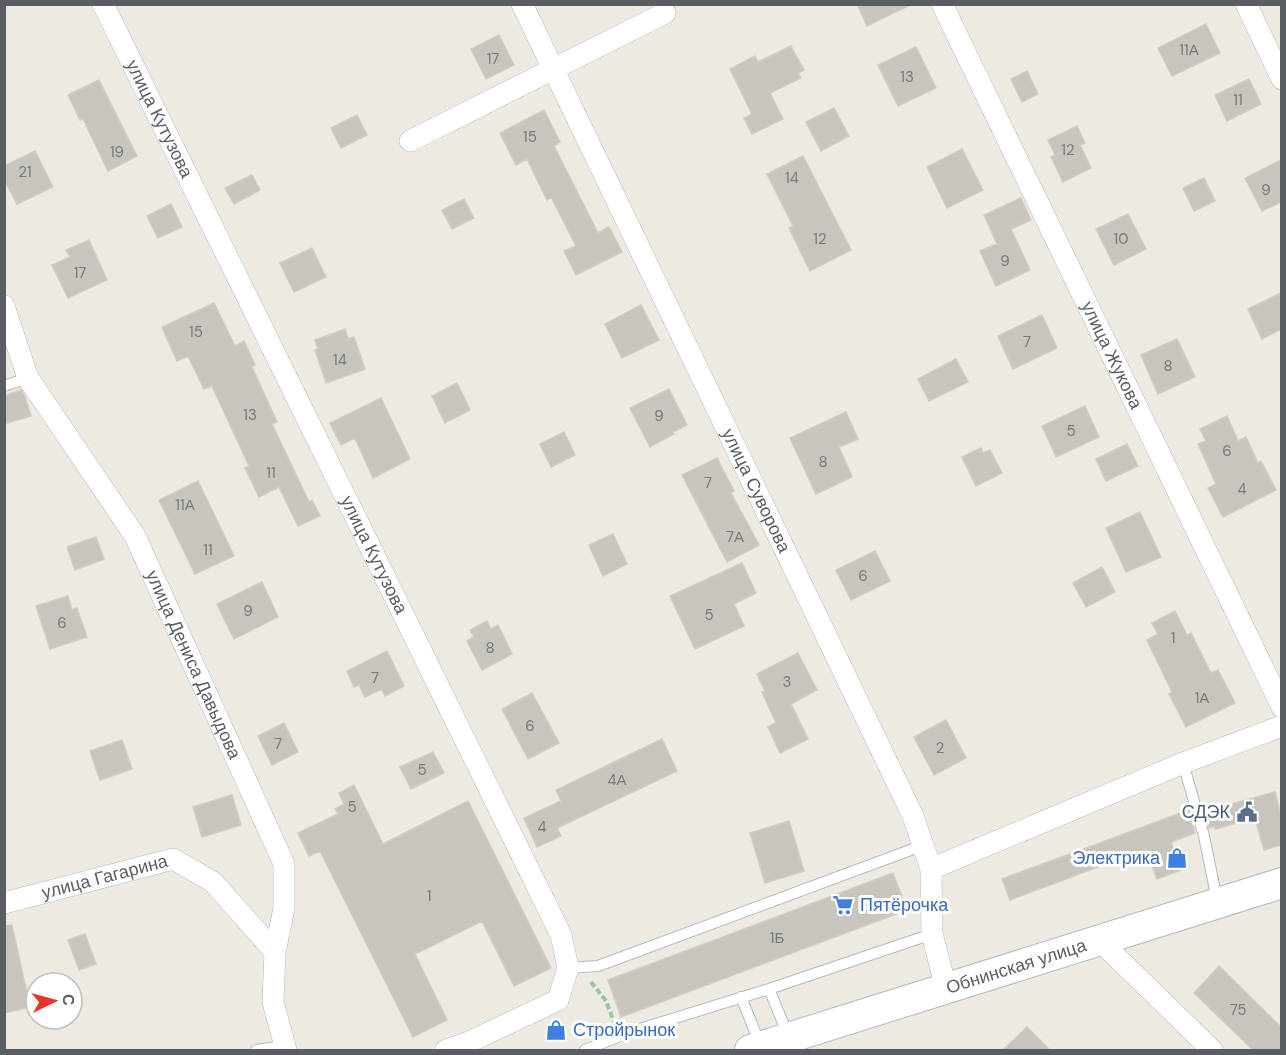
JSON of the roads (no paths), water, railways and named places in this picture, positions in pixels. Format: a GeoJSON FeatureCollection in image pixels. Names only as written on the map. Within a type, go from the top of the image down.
{"type":"FeatureCollection","features":[{"type":"Feature","properties":{"kind":"street","name":"улица Кутузова"},"geometry":{"type":"LineString","coordinates":[[102,4],[561,935],[568,968],[558,999],[467,1043],[446,1050]]}},
{"type":"Feature","properties":{"kind":"street","name":"улица Суворова"},"geometry":{"type":"LineString","coordinates":[[522,4],[913,816],[931,869],[932,934],[946,988]]}},
{"type":"Feature","properties":{"kind":"street","name":"улица Жукова"},"geometry":{"type":"LineString","coordinates":[[942,4],[1281,707]]}},
{"type":"Feature","properties":{"kind":"street"},"geometry":{"type":"LineString","coordinates":[[1246,4],[1281,79]]}},
{"type":"Feature","properties":{"kind":"street"},"geometry":{"type":"LineString","coordinates":[[411,141],[665,13]]}},
{"type":"Feature","properties":{"kind":"street","name":"улица Дениса Давыдова"},"geometry":{"type":"LineString","coordinates":[[4,306],[28,378],[135,536],[284,864],[284,908],[276,952],[273,1002],[285,1048]]}},
{"type":"Feature","properties":{"kind":"street"},"geometry":{"type":"LineString","coordinates":[[931,869],[1183,763],[1281,726]]}},
{"type":"Feature","properties":{"kind":"street","name":"улица Гагарина"},"geometry":{"type":"LineString","coordinates":[[4,903],[173,859],[213,882],[276,952]]}},
{"type":"Feature","properties":{"kind":"street","name":"Обнинская улица"},"geometry":{"type":"LineString","coordinates":[[770,1046],[1281,883]]}},
{"type":"Feature","properties":{"kind":"street"},"geometry":{"type":"LineString","coordinates":[[1098,940],[1212,1050]]}},
{"type":"Feature","properties":{"kind":"lane"},"geometry":{"type":"LineString","coordinates":[[4,386],[28,378]]}},
{"type":"Feature","properties":{"kind":"lane"},"geometry":{"type":"LineString","coordinates":[[1183,763],[1204,836],[1218,903]]}},
{"type":"Feature","properties":{"kind":"lane"},"geometry":{"type":"LineString","coordinates":[[568,968],[598,966],[924,845]]}},
{"type":"Feature","properties":{"kind":"lane"},"geometry":{"type":"LineString","coordinates":[[585,1050],[630,1032],[770,989],[932,934]]}},
{"type":"Feature","properties":{"kind":"lane"},"geometry":{"type":"LineString","coordinates":[[770,989],[770,1046]]}},
{"type":"Feature","properties":{"kind":"lane"},"geometry":{"type":"LineString","coordinates":[[741,997],[770,1046]]}},
{"type":"Feature","properties":{"kind":"lane"},"geometry":{"type":"LineString","coordinates":[[256,1050],[285,1048]]}},
{"type":"Feature","properties":{"kind":"place","name":"СДЭК"},"geometry":{"type":"Point","coordinates":[1247,812]}},
{"type":"Feature","properties":{"kind":"place","name":"Электрика"},"geometry":{"type":"Point","coordinates":[1177,858]}},
{"type":"Feature","properties":{"kind":"place","name":"Пятёрочка"},"geometry":{"type":"Point","coordinates":[843,905]}},
{"type":"Feature","properties":{"kind":"place","name":"Стройрынок"},"geometry":{"type":"Point","coordinates":[556,1030]}}]}
